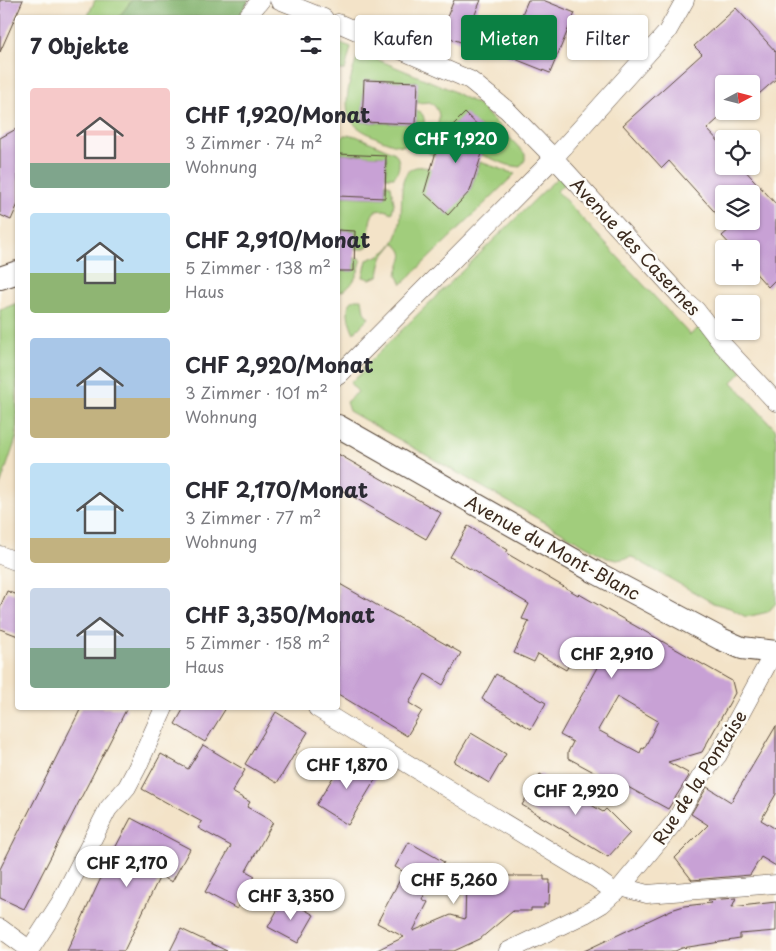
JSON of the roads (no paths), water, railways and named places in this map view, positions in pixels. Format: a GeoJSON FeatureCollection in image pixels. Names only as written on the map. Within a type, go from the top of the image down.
{"type":"FeatureCollection","features":[{"type":"Feature","properties":{"kind":"main road"},"geometry":{"type":"LineString","coordinates":[[0,278],[15,273]]}},
{"type":"Feature","properties":{"kind":"main road","name":"Avenue du Mont-Blanc"},"geometry":{"type":"LineString","coordinates":[[340,427],[594,572],[721,639],[742,648],[775,651]]}},
{"type":"Feature","properties":{"kind":"street"},"geometry":{"type":"LineString","coordinates":[[248,15],[261,0]]}},
{"type":"Feature","properties":{"kind":"street"},"geometry":{"type":"LineString","coordinates":[[279,0],[316,15]]}},
{"type":"Feature","properties":{"kind":"street"},"geometry":{"type":"LineString","coordinates":[[340,374],[554,158],[667,32],[685,0]]}},
{"type":"Feature","properties":{"kind":"street","name":"Avenue des Casernes"},"geometry":{"type":"LineString","coordinates":[[340,24],[470,80],[507,110],[554,158],[685,301],[696,310],[722,344],[776,402]]}},
{"type":"Feature","properties":{"kind":"street"},"geometry":{"type":"LineString","coordinates":[[0,555],[15,561]]}},
{"type":"Feature","properties":{"kind":"street","name":"Rue de la Pontaise"},"geometry":{"type":"LineString","coordinates":[[508,951],[585,914],[602,904],[619,890],[676,820],[701,776],[718,755],[775,651]]}},
{"type":"Feature","properties":{"kind":"street"},"geometry":{"type":"LineString","coordinates":[[0,928],[30,950],[60,903],[108,809],[128,787],[163,710]]}},
{"type":"Feature","properties":{"kind":"street"},"geometry":{"type":"LineString","coordinates":[[320,710],[486,812],[619,890],[647,894],[776,884]]}}]}
